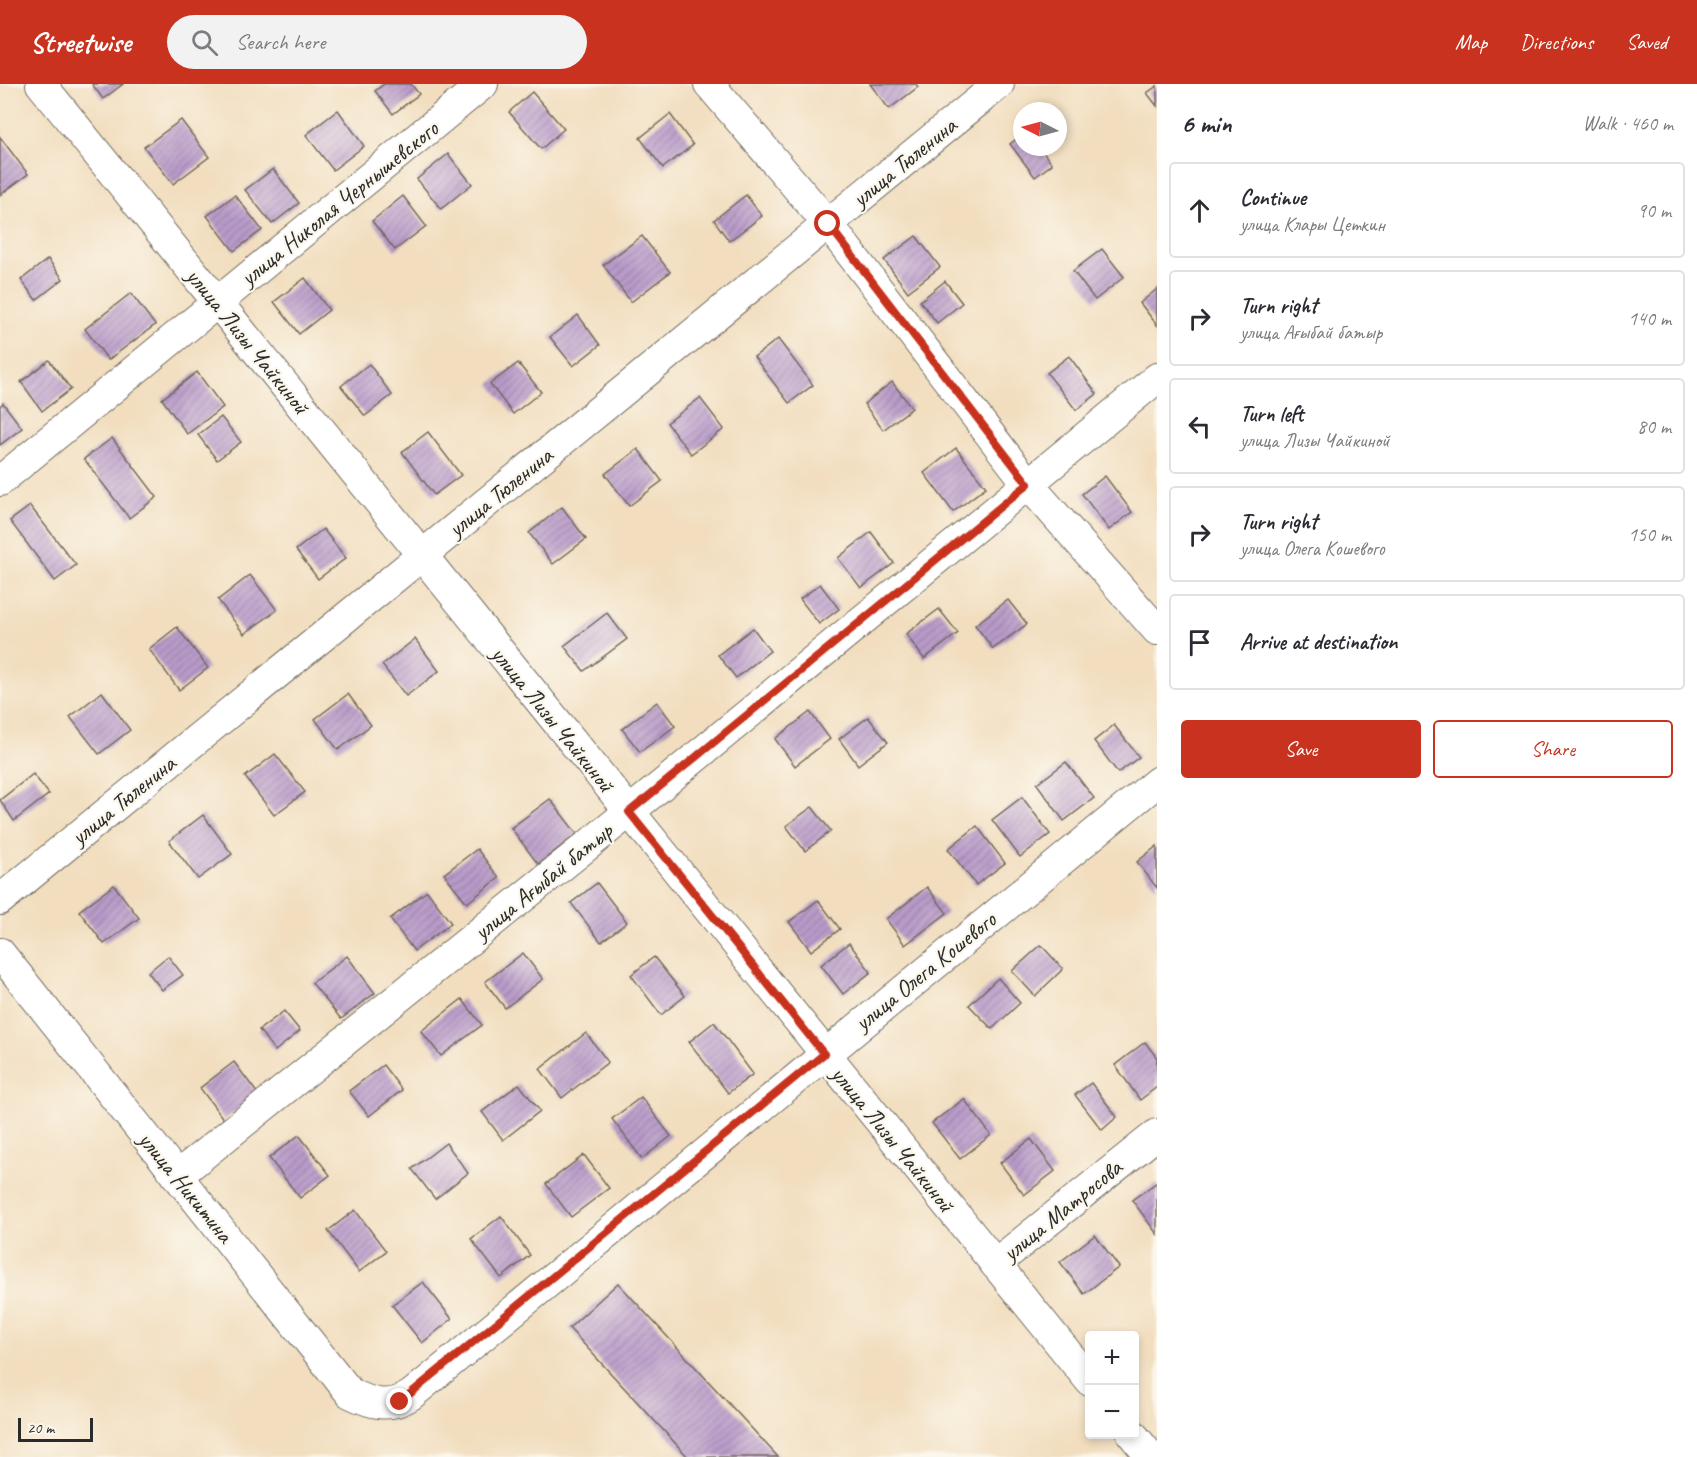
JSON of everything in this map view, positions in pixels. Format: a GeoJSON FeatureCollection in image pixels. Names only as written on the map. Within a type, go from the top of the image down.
{"type":"FeatureCollection","features":[{"type":"Feature","properties":{"kind":"street","name":"улица Лизы Чайкиной"},"geometry":{"type":"LineString","coordinates":[[41,84],[1085,1376]]}},
{"type":"Feature","properties":{"kind":"street","name":"улица Николая Чернышевского"},"geometry":{"type":"LineString","coordinates":[[0,481],[483,84]]}},
{"type":"Feature","properties":{"kind":"street"},"geometry":{"type":"LineString","coordinates":[[709,84],[828,224],[1028,484],[1157,630]]}},
{"type":"Feature","properties":{"kind":"street","name":"улица Тюленина"},"geometry":{"type":"LineString","coordinates":[[0,900],[999,84]]}},
{"type":"Feature","properties":{"kind":"street","name":"улица Ағыбай батыр"},"geometry":{"type":"LineString","coordinates":[[177,1176],[629,812],[1157,378]]}},
{"type":"Feature","properties":{"kind":"street","name":"улица Олега Кошевого"},"geometry":{"type":"LineString","coordinates":[[384,1405],[400,1402],[411,1395],[1157,782]]}},
{"type":"Feature","properties":{"kind":"street","name":"улица Никитина"},"geometry":{"type":"LineString","coordinates":[[0,953],[350,1393],[368,1402],[384,1405]]}},
{"type":"Feature","properties":{"kind":"street","name":"улица Матросова"},"geometry":{"type":"LineString","coordinates":[[995,1264],[1157,1134]]}},
{"type":"Feature","properties":{"kind":"street"},"geometry":{"type":"LineString","coordinates":[[1136,1439],[1151,1457]]}},
{"type":"Feature","properties":{"kind":"building"},"geometry":{"type":"Polygon","coordinates":[[[92,84],[123,84],[103,99],[92,84]]]}},
{"type":"Feature","properties":{"kind":"building"},"geometry":{"type":"Polygon","coordinates":[[[384,84],[411,84],[419,94],[393,114],[375,91],[384,84]]]}},
{"type":"Feature","properties":{"kind":"building"},"geometry":{"type":"Polygon","coordinates":[[[870,84],[916,84],[918,87],[889,109],[870,84]]]}},
{"type":"Feature","properties":{"kind":"building"},"geometry":{"type":"Polygon","coordinates":[[[1157,86],[1157,106],[1147,93],[1157,86]]]}},
{"type":"Feature","properties":{"kind":"building"},"geometry":{"type":"Polygon","coordinates":[[[532,92],[564,129],[541,149],[509,112],[532,92]]]}},
{"type":"Feature","properties":{"kind":"building"},"geometry":{"type":"Polygon","coordinates":[[[338,110],[364,146],[333,170],[306,135],[338,110]]]}},
{"type":"Feature","properties":{"kind":"building"},"geometry":{"type":"Polygon","coordinates":[[[670,114],[693,145],[663,168],[640,138],[670,114]]]}},
{"type":"Feature","properties":{"kind":"building"},"geometry":{"type":"Polygon","coordinates":[[[181,120],[209,157],[173,184],[144,147],[181,120]]]}},
{"type":"Feature","properties":{"kind":"building"},"geometry":{"type":"Polygon","coordinates":[[[0,137],[28,174],[0,195],[0,137]]]}},
{"type":"Feature","properties":{"kind":"building"},"geometry":{"type":"Polygon","coordinates":[[[448,154],[472,184],[441,209],[417,179],[448,154]]]}},
{"type":"Feature","properties":{"kind":"building"},"geometry":{"type":"Polygon","coordinates":[[[1019,156],[1046,156],[1052,164],[1035,177],[1019,156]]]}},
{"type":"Feature","properties":{"kind":"building"},"geometry":{"type":"Polygon","coordinates":[[[273,169],[299,203],[272,224],[245,190],[273,169]]]}},
{"type":"Feature","properties":{"kind":"building"},"geometry":{"type":"Polygon","coordinates":[[[235,195],[262,230],[234,251],[207,216],[235,195]]]}},
{"type":"Feature","properties":{"kind":"building"},"geometry":{"type":"Polygon","coordinates":[[[746,195],[762,216],[729,241],[714,220],[746,195]]]}},
{"type":"Feature","properties":{"kind":"building"},"geometry":{"type":"Polygon","coordinates":[[[403,196],[426,226],[395,250],[372,221],[403,196]]]}},
{"type":"Feature","properties":{"kind":"building"},"geometry":{"type":"Polygon","coordinates":[[[642,236],[670,272],[631,302],[603,265],[642,236]]]}},
{"type":"Feature","properties":{"kind":"building"},"geometry":{"type":"Polygon","coordinates":[[[916,236],[940,267],[908,292],[884,260],[916,236]]]}},
{"type":"Feature","properties":{"kind":"building"},"geometry":{"type":"Polygon","coordinates":[[[1102,249],[1124,277],[1095,300],[1073,271],[1102,249]]]}},
{"type":"Feature","properties":{"kind":"building"},"geometry":{"type":"Polygon","coordinates":[[[48,259],[63,279],[36,300],[21,280],[48,259]]]}},
{"type":"Feature","properties":{"kind":"building"},"geometry":{"type":"Polygon","coordinates":[[[305,278],[329,310],[299,334],[274,302],[305,278]]]}},
{"type":"Feature","properties":{"kind":"building"},"geometry":{"type":"Polygon","coordinates":[[[945,281],[962,303],[937,323],[920,301],[945,281]]]}},
{"type":"Feature","properties":{"kind":"building"},"geometry":{"type":"Polygon","coordinates":[[[1157,289],[1157,325],[1140,303],[1157,289]]]}},
{"type":"Feature","properties":{"kind":"building"},"geometry":{"type":"Polygon","coordinates":[[[131,293],[155,325],[108,360],[85,329],[131,293]]]}},
{"type":"Feature","properties":{"kind":"building"},"geometry":{"type":"Polygon","coordinates":[[[578,315],[600,345],[573,366],[550,337],[578,315]]]}},
{"type":"Feature","properties":{"kind":"building"},"geometry":{"type":"Polygon","coordinates":[[[778,339],[813,385],[789,403],[754,357],[778,339]]]}},
{"type":"Feature","properties":{"kind":"building"},"geometry":{"type":"Polygon","coordinates":[[[1069,356],[1097,394],[1076,410],[1047,373],[1069,356]]]}},
{"type":"Feature","properties":{"kind":"building"},"geometry":{"type":"Polygon","coordinates":[[[49,360],[71,389],[42,411],[21,382],[49,360]]]}},
{"type":"Feature","properties":{"kind":"building"},"geometry":{"type":"Polygon","coordinates":[[[518,363],[541,392],[513,414],[490,384],[518,363]]]}},
{"type":"Feature","properties":{"kind":"building"},"geometry":{"type":"Polygon","coordinates":[[[369,364],[392,395],[365,416],[341,386],[369,364]]]}},
{"type":"Feature","properties":{"kind":"building"},"geometry":{"type":"Polygon","coordinates":[[[197,372],[223,407],[187,434],[162,399],[197,372]]]}},
{"type":"Feature","properties":{"kind":"building"},"geometry":{"type":"Polygon","coordinates":[[[892,382],[912,408],[883,430],[864,404],[892,382]]]}},
{"type":"Feature","properties":{"kind":"building"},"geometry":{"type":"Polygon","coordinates":[[[700,398],[724,429],[691,454],[667,423],[700,398]]]}},
{"type":"Feature","properties":{"kind":"building"},"geometry":{"type":"Polygon","coordinates":[[[3,403],[22,428],[0,445],[0,406],[3,403]]]}},
{"type":"Feature","properties":{"kind":"building"},"geometry":{"type":"Polygon","coordinates":[[[221,417],[241,442],[217,460],[198,435],[221,417]]]}},
{"type":"Feature","properties":{"kind":"building"},"geometry":{"type":"Polygon","coordinates":[[[428,432],[461,475],[434,495],[402,452],[428,432]]]}},
{"type":"Feature","properties":{"kind":"building"},"geometry":{"type":"Polygon","coordinates":[[[112,438],[157,497],[129,518],[84,459],[112,438]]]}},
{"type":"Feature","properties":{"kind":"building"},"geometry":{"type":"Polygon","coordinates":[[[956,448],[986,487],[953,512],[924,473],[956,448]]]}},
{"type":"Feature","properties":{"kind":"building"},"geometry":{"type":"Polygon","coordinates":[[[638,449],[662,481],[629,506],[605,474],[638,449]]]}},
{"type":"Feature","properties":{"kind":"building"},"geometry":{"type":"Polygon","coordinates":[[[1105,476],[1132,512],[1109,530],[1082,494],[1105,476]]]}},
{"type":"Feature","properties":{"kind":"building"},"geometry":{"type":"Polygon","coordinates":[[[30,506],[76,565],[55,581],[10,521],[30,506]]]}},
{"type":"Feature","properties":{"kind":"building"},"geometry":{"type":"Polygon","coordinates":[[[562,507],[586,539],[553,564],[529,533],[562,507]]]}},
{"type":"Feature","properties":{"kind":"building"},"geometry":{"type":"Polygon","coordinates":[[[323,529],[346,558],[318,579],[296,550],[323,529]]]}},
{"type":"Feature","properties":{"kind":"building"},"geometry":{"type":"Polygon","coordinates":[[[871,532],[894,563],[861,588],[838,558],[871,532]]]}},
{"type":"Feature","properties":{"kind":"building"},"geometry":{"type":"Polygon","coordinates":[[[250,575],[277,610],[244,634],[218,600],[250,575]]]}},
{"type":"Feature","properties":{"kind":"building"},"geometry":{"type":"Polygon","coordinates":[[[820,584],[839,609],[819,624],[800,599],[820,584]]]}},
{"type":"Feature","properties":{"kind":"building"},"geometry":{"type":"Polygon","coordinates":[[[1008,600],[1027,624],[993,649],[975,625],[1008,600]]]}},
{"type":"Feature","properties":{"kind":"building"},"geometry":{"type":"Polygon","coordinates":[[[939,609],[958,633],[924,659],[906,634],[939,609]]]}},
{"type":"Feature","properties":{"kind":"building"},"geometry":{"type":"Polygon","coordinates":[[[607,613],[627,639],[584,671],[564,646],[607,613]]]}},
{"type":"Feature","properties":{"kind":"building"},"geometry":{"type":"Polygon","coordinates":[[[177,627],[208,668],[179,690],[149,649],[177,627]]]}},
{"type":"Feature","properties":{"kind":"building"},"geometry":{"type":"Polygon","coordinates":[[[753,628],[770,651],[736,678],[718,655],[753,628]]]}},
{"type":"Feature","properties":{"kind":"building"},"geometry":{"type":"Polygon","coordinates":[[[415,639],[439,671],[406,696],[382,665],[415,639]]]}},
{"type":"Feature","properties":{"kind":"building"},"geometry":{"type":"Polygon","coordinates":[[[102,692],[130,730],[99,754],[70,717],[102,692]]]}},
{"type":"Feature","properties":{"kind":"building"},"geometry":{"type":"Polygon","coordinates":[[[348,694],[371,725],[338,750],[315,719],[348,694]]]}},
{"type":"Feature","properties":{"kind":"building"},"geometry":{"type":"Polygon","coordinates":[[[657,702],[675,726],[640,752],[622,729],[657,702]]]}},
{"type":"Feature","properties":{"kind":"building"},"geometry":{"type":"Polygon","coordinates":[[[810,712],[830,739],[795,766],[775,739],[810,712]]]}},
{"type":"Feature","properties":{"kind":"building"},"geometry":{"type":"Polygon","coordinates":[[[868,717],[888,742],[858,765],[839,739],[868,717]]]}},
{"type":"Feature","properties":{"kind":"building"},"geometry":{"type":"Polygon","coordinates":[[[1114,725],[1139,757],[1118,773],[1094,741],[1114,725]]]}},
{"type":"Feature","properties":{"kind":"building"},"geometry":{"type":"Polygon","coordinates":[[[275,754],[305,792],[274,815],[245,777],[275,754]]]}},
{"type":"Feature","properties":{"kind":"building"},"geometry":{"type":"Polygon","coordinates":[[[1066,762],[1094,798],[1064,821],[1037,784],[1066,762]]]}},
{"type":"Feature","properties":{"kind":"building"},"geometry":{"type":"Polygon","coordinates":[[[33,774],[49,794],[14,821],[0,800],[33,774]]]}},
{"type":"Feature","properties":{"kind":"building"},"geometry":{"type":"Polygon","coordinates":[[[1022,797],[1050,834],[1020,857],[992,820],[1022,797]]]}},
{"type":"Feature","properties":{"kind":"building"},"geometry":{"type":"Polygon","coordinates":[[[550,799],[577,834],[538,864],[511,828],[550,799]]]}},
{"type":"Feature","properties":{"kind":"building"},"geometry":{"type":"Polygon","coordinates":[[[812,807],[831,831],[805,851],[786,826],[812,807]]]}},
{"type":"Feature","properties":{"kind":"building"},"geometry":{"type":"Polygon","coordinates":[[[203,815],[232,854],[198,879],[169,841],[203,815]]]}},
{"type":"Feature","properties":{"kind":"building"},"geometry":{"type":"Polygon","coordinates":[[[977,826],[1005,863],[976,885],[948,849],[977,826]]]}},
{"type":"Feature","properties":{"kind":"building"},"geometry":{"type":"Polygon","coordinates":[[[1157,846],[1157,888],[1137,862],[1157,846]]]}},
{"type":"Feature","properties":{"kind":"building"},"geometry":{"type":"Polygon","coordinates":[[[477,849],[499,878],[467,903],[444,874],[477,849]]]}},
{"type":"Feature","properties":{"kind":"building"},"geometry":{"type":"Polygon","coordinates":[[[597,883],[627,922],[601,942],[571,903],[597,883]]]}},
{"type":"Feature","properties":{"kind":"building"},"geometry":{"type":"Polygon","coordinates":[[[114,885],[139,918],[104,944],[79,911],[114,885]]]}},
{"type":"Feature","properties":{"kind":"building"},"geometry":{"type":"Polygon","coordinates":[[[927,887],[947,913],[905,945],[886,919],[927,887]]]}},
{"type":"Feature","properties":{"kind":"building"},"geometry":{"type":"Polygon","coordinates":[[[427,891],[451,923],[414,951],[390,919],[427,891]]]}},
{"type":"Feature","properties":{"kind":"building"},"geometry":{"type":"Polygon","coordinates":[[[818,900],[840,929],[811,951],[789,922],[818,900]]]}},
{"type":"Feature","properties":{"kind":"building"},"geometry":{"type":"Polygon","coordinates":[[[849,943],[871,972],[843,994],[821,965],[849,943]]]}},
{"type":"Feature","properties":{"kind":"building"},"geometry":{"type":"Polygon","coordinates":[[[1041,945],[1063,969],[1035,996],[1012,971],[1041,945]]]}},
{"type":"Feature","properties":{"kind":"building"},"geometry":{"type":"Polygon","coordinates":[[[523,953],[543,979],[505,1008],[485,982],[523,953]]]}},
{"type":"Feature","properties":{"kind":"building"},"geometry":{"type":"Polygon","coordinates":[[[168,956],[183,975],[162,990],[148,972],[168,956]]]}},
{"type":"Feature","properties":{"kind":"building"},"geometry":{"type":"Polygon","coordinates":[[[347,956],[375,993],[341,1019],[312,983],[347,956]]]}},
{"type":"Feature","properties":{"kind":"building"},"geometry":{"type":"Polygon","coordinates":[[[654,957],[685,996],[661,1015],[631,975],[654,957]]]}},
{"type":"Feature","properties":{"kind":"building"},"geometry":{"type":"Polygon","coordinates":[[[998,978],[1020,1003],[992,1029],[969,1005],[998,978]]]}},
{"type":"Feature","properties":{"kind":"building"},"geometry":{"type":"Polygon","coordinates":[[[462,999],[482,1025],[441,1056],[421,1031],[462,999]]]}},
{"type":"Feature","properties":{"kind":"building"},"geometry":{"type":"Polygon","coordinates":[[[284,1011],[300,1031],[275,1051],[259,1030],[284,1011]]]}},
{"type":"Feature","properties":{"kind":"building"},"geometry":{"type":"Polygon","coordinates":[[[714,1022],[753,1074],[728,1093],[689,1042],[714,1022]]]}},
{"type":"Feature","properties":{"kind":"building"},"geometry":{"type":"Polygon","coordinates":[[[586,1033],[608,1062],[562,1098],[540,1069],[586,1033]]]}},
{"type":"Feature","properties":{"kind":"building"},"geometry":{"type":"Polygon","coordinates":[[[1145,1042],[1157,1058],[1157,1087],[1140,1100],[1115,1065],[1145,1042]]]}},
{"type":"Feature","properties":{"kind":"building"},"geometry":{"type":"Polygon","coordinates":[[[234,1062],[258,1094],[224,1120],[200,1088],[234,1062]]]}},
{"type":"Feature","properties":{"kind":"building"},"geometry":{"type":"Polygon","coordinates":[[[383,1065],[402,1090],[369,1116],[349,1091],[383,1065]]]}},
{"type":"Feature","properties":{"kind":"building"},"geometry":{"type":"Polygon","coordinates":[[[1091,1083],[1117,1117],[1102,1130],[1075,1095],[1091,1083]]]}},
{"type":"Feature","properties":{"kind":"building"},"geometry":{"type":"Polygon","coordinates":[[[519,1084],[540,1111],[503,1140],[482,1112],[519,1084]]]}},
{"type":"Feature","properties":{"kind":"building"},"geometry":{"type":"Polygon","coordinates":[[[641,1097],[671,1136],[642,1159],[612,1119],[641,1097]]]}},
{"type":"Feature","properties":{"kind":"building"},"geometry":{"type":"Polygon","coordinates":[[[964,1099],[991,1135],[960,1159],[932,1123],[964,1099]]]}},
{"type":"Feature","properties":{"kind":"building"},"geometry":{"type":"Polygon","coordinates":[[[299,1135],[330,1175],[300,1198],[269,1158],[299,1135]]]}},
{"type":"Feature","properties":{"kind":"building"},"geometry":{"type":"Polygon","coordinates":[[[1031,1139],[1055,1171],[1024,1195],[1000,1163],[1031,1139]]]}},
{"type":"Feature","properties":{"kind":"building"},"geometry":{"type":"Polygon","coordinates":[[[446,1143],[468,1173],[435,1199],[412,1169],[446,1143]]]}},
{"type":"Feature","properties":{"kind":"building"},"geometry":{"type":"Polygon","coordinates":[[[584,1155],[609,1188],[571,1217],[546,1184],[584,1155]]]}},
{"type":"Feature","properties":{"kind":"building"},"geometry":{"type":"Polygon","coordinates":[[[1157,1184],[1157,1234],[1132,1200],[1157,1184]]]}},
{"type":"Feature","properties":{"kind":"building"},"geometry":{"type":"Polygon","coordinates":[[[355,1210],[386,1251],[359,1272],[328,1231],[355,1210]]]}},
{"type":"Feature","properties":{"kind":"building"},"geometry":{"type":"Polygon","coordinates":[[[501,1216],[530,1255],[501,1278],[471,1239],[501,1216]]]}},
{"type":"Feature","properties":{"kind":"building"},"geometry":{"type":"Polygon","coordinates":[[[1095,1235],[1119,1267],[1084,1294],[1060,1262],[1095,1235]]]}},
{"type":"Feature","properties":{"kind":"building"},"geometry":{"type":"Polygon","coordinates":[[[423,1282],[452,1319],[422,1343],[392,1305],[423,1282]]]}},
{"type":"Feature","properties":{"kind":"building"},"geometry":{"type":"Polygon","coordinates":[[[618,1283],[778,1457],[688,1457],[569,1328],[618,1283]]]}},
{"type":"Feature","properties":{"kind":"route"},"geometry":{"type":"LineString","coordinates":[[400,1402],[824,1054],[629,812],[1028,484],[828,224]]}}]}
